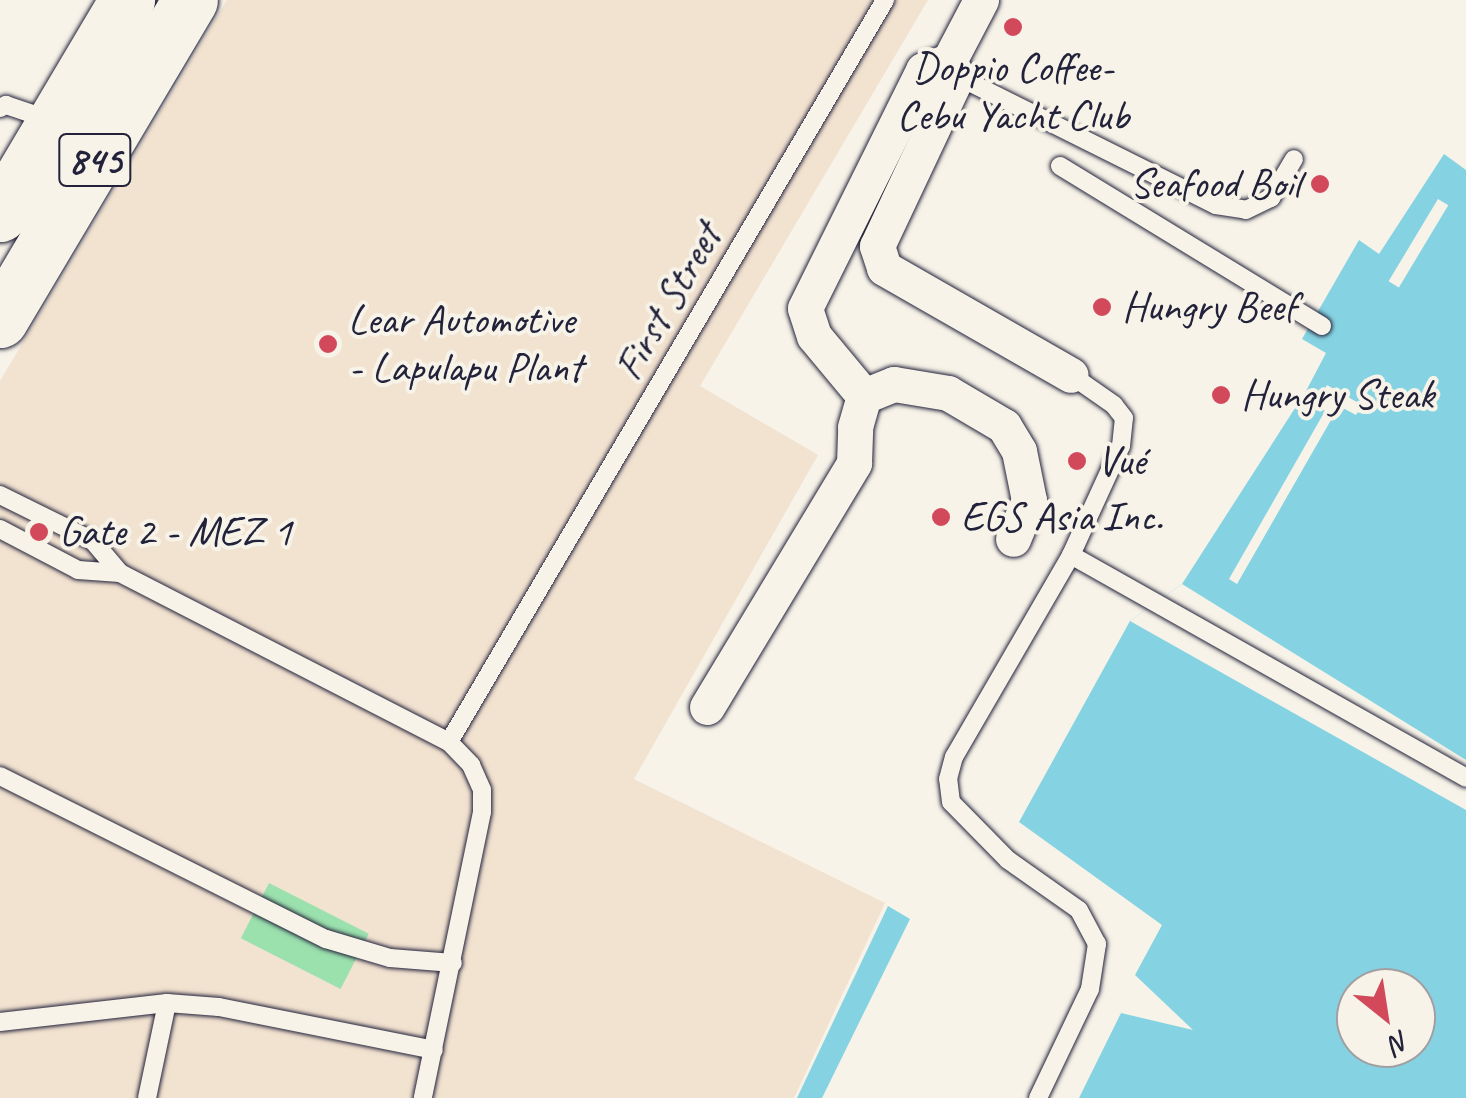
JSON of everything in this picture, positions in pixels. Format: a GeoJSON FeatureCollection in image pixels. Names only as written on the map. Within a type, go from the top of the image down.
{"type":"FeatureCollection","features":[{"type":"Feature","properties":{"kind":"main road","name":"845"},"geometry":{"type":"LineString","coordinates":[[0,214],[127,0]]}},
{"type":"Feature","properties":{"kind":"main road","name":"845"},"geometry":{"type":"LineString","coordinates":[[0,320],[190,0]]}},
{"type":"Feature","properties":{"kind":"street"},"geometry":{"type":"LineString","coordinates":[[982,0],[877,246],[884,268],[1071,374]]}},
{"type":"Feature","properties":{"kind":"street"},"geometry":{"type":"LineString","coordinates":[[864,396],[814,336],[805,308],[924,70],[953,68]]}},
{"type":"Feature","properties":{"kind":"street"},"geometry":{"type":"LineString","coordinates":[[864,396],[894,384],[936,391],[1004,426],[1019,451],[1028,500],[1013,539]]}},
{"type":"Feature","properties":{"kind":"street"},"geometry":{"type":"LineString","coordinates":[[707,707],[854,463],[855,427],[864,396]]}},
{"type":"Feature","properties":{"kind":"lane","name":"First Street"},"geometry":{"type":"LineString","coordinates":[[449,742],[885,0]]}},
{"type":"Feature","properties":{"kind":"lane"},"geometry":{"type":"LineString","coordinates":[[953,68],[1216,204],[1246,210],[1271,198],[1294,159]]}},
{"type":"Feature","properties":{"kind":"lane"},"geometry":{"type":"LineString","coordinates":[[0,108],[6,104],[56,121]]}},
{"type":"Feature","properties":{"kind":"lane"},"geometry":{"type":"LineString","coordinates":[[1060,166],[1322,326]]}},
{"type":"Feature","properties":{"kind":"lane"},"geometry":{"type":"LineString","coordinates":[[1038,1098],[1090,989],[1097,944],[1079,910],[1008,860],[951,802],[948,779],[954,757],[1071,554],[1121,446],[1124,418],[1114,404],[1071,374]]}},
{"type":"Feature","properties":{"kind":"lane"},"geometry":{"type":"LineString","coordinates":[[0,494],[93,542],[120,572],[449,742],[471,764],[482,790],[454,963],[423,1098]]}},
{"type":"Feature","properties":{"kind":"lane"},"geometry":{"type":"LineString","coordinates":[[0,529],[78,570],[120,572]]}},
{"type":"Feature","properties":{"kind":"lane"},"geometry":{"type":"LineString","coordinates":[[1071,554],[1466,778]]}},
{"type":"Feature","properties":{"kind":"lane"},"geometry":{"type":"LineString","coordinates":[[0,776],[326,938],[390,958],[454,963]]}},
{"type":"Feature","properties":{"kind":"lane"},"geometry":{"type":"LineString","coordinates":[[0,1022],[168,1003],[219,1006],[434,1050]]}},
{"type":"Feature","properties":{"kind":"lane"},"geometry":{"type":"LineString","coordinates":[[147,1098],[168,1003]]}},
{"type":"Feature","properties":{"kind":"shaded area"},"geometry":{"type":"Polygon","coordinates":[[[227,0],[928,0],[700,386],[818,455],[634,779],[885,903],[794,1098],[0,1098],[0,381],[227,0]]]}},
{"type":"Feature","properties":{"kind":"green space"},"geometry":{"type":"Polygon","coordinates":[[[269,883],[369,934],[341,989],[241,938],[269,883]]]}},
{"type":"Feature","properties":{"kind":"water"},"geometry":{"type":"Polygon","coordinates":[[[1444,154],[1466,170],[1466,1098],[1079,1098],[1121,1013],[1193,1030],[1135,975],[1162,925],[1019,822],[1130,621],[1182,584],[1306,391],[1326,353],[1302,339],[1359,240],[1379,254],[1444,154]]]}},
{"type":"Feature","properties":{"kind":"water"},"geometry":{"type":"Polygon","coordinates":[[[888,906],[910,919],[822,1098],[797,1098],[888,906]]]}},
{"type":"Feature","properties":{"kind":"pier"},"geometry":{"type":"Polygon","coordinates":[[[1438,199],[1448,205],[1399,287],[1389,281],[1438,199]]]}},
{"type":"Feature","properties":{"kind":"pier"},"geometry":{"type":"Polygon","coordinates":[[[1327,385],[1362,405],[1356,415],[1339,406],[1237,584],[1229,579],[1325,411],[1316,405],[1327,385]]]}},
{"type":"Feature","properties":{"kind":"pier"},"geometry":{"type":"Polygon","coordinates":[[[1182,584],[1466,760],[1466,810],[1130,621],[1182,584]]]}},
{"type":"Feature","properties":{"kind":"place","name":"Doppio Coffee- Cebu Yacht Club"},"geometry":{"type":"Point","coordinates":[1013,27]}},
{"type":"Feature","properties":{"kind":"place","name":"Seafood Boil"},"geometry":{"type":"Point","coordinates":[1320,184]}},
{"type":"Feature","properties":{"kind":"place","name":"Hungry Beef"},"geometry":{"type":"Point","coordinates":[1102,307]}},
{"type":"Feature","properties":{"kind":"place","name":"Lear Automotive - Lapulapu Plant"},"geometry":{"type":"Point","coordinates":[328,344]}},
{"type":"Feature","properties":{"kind":"place","name":"Hungry Steak"},"geometry":{"type":"Point","coordinates":[1221,395]}},
{"type":"Feature","properties":{"kind":"place","name":"Vué"},"geometry":{"type":"Point","coordinates":[1077,461]}},
{"type":"Feature","properties":{"kind":"place","name":"EGS Asia Inc."},"geometry":{"type":"Point","coordinates":[941,517]}},
{"type":"Feature","properties":{"kind":"place","name":"Gate 2 - MEZ 1"},"geometry":{"type":"Point","coordinates":[39,532]}}]}
